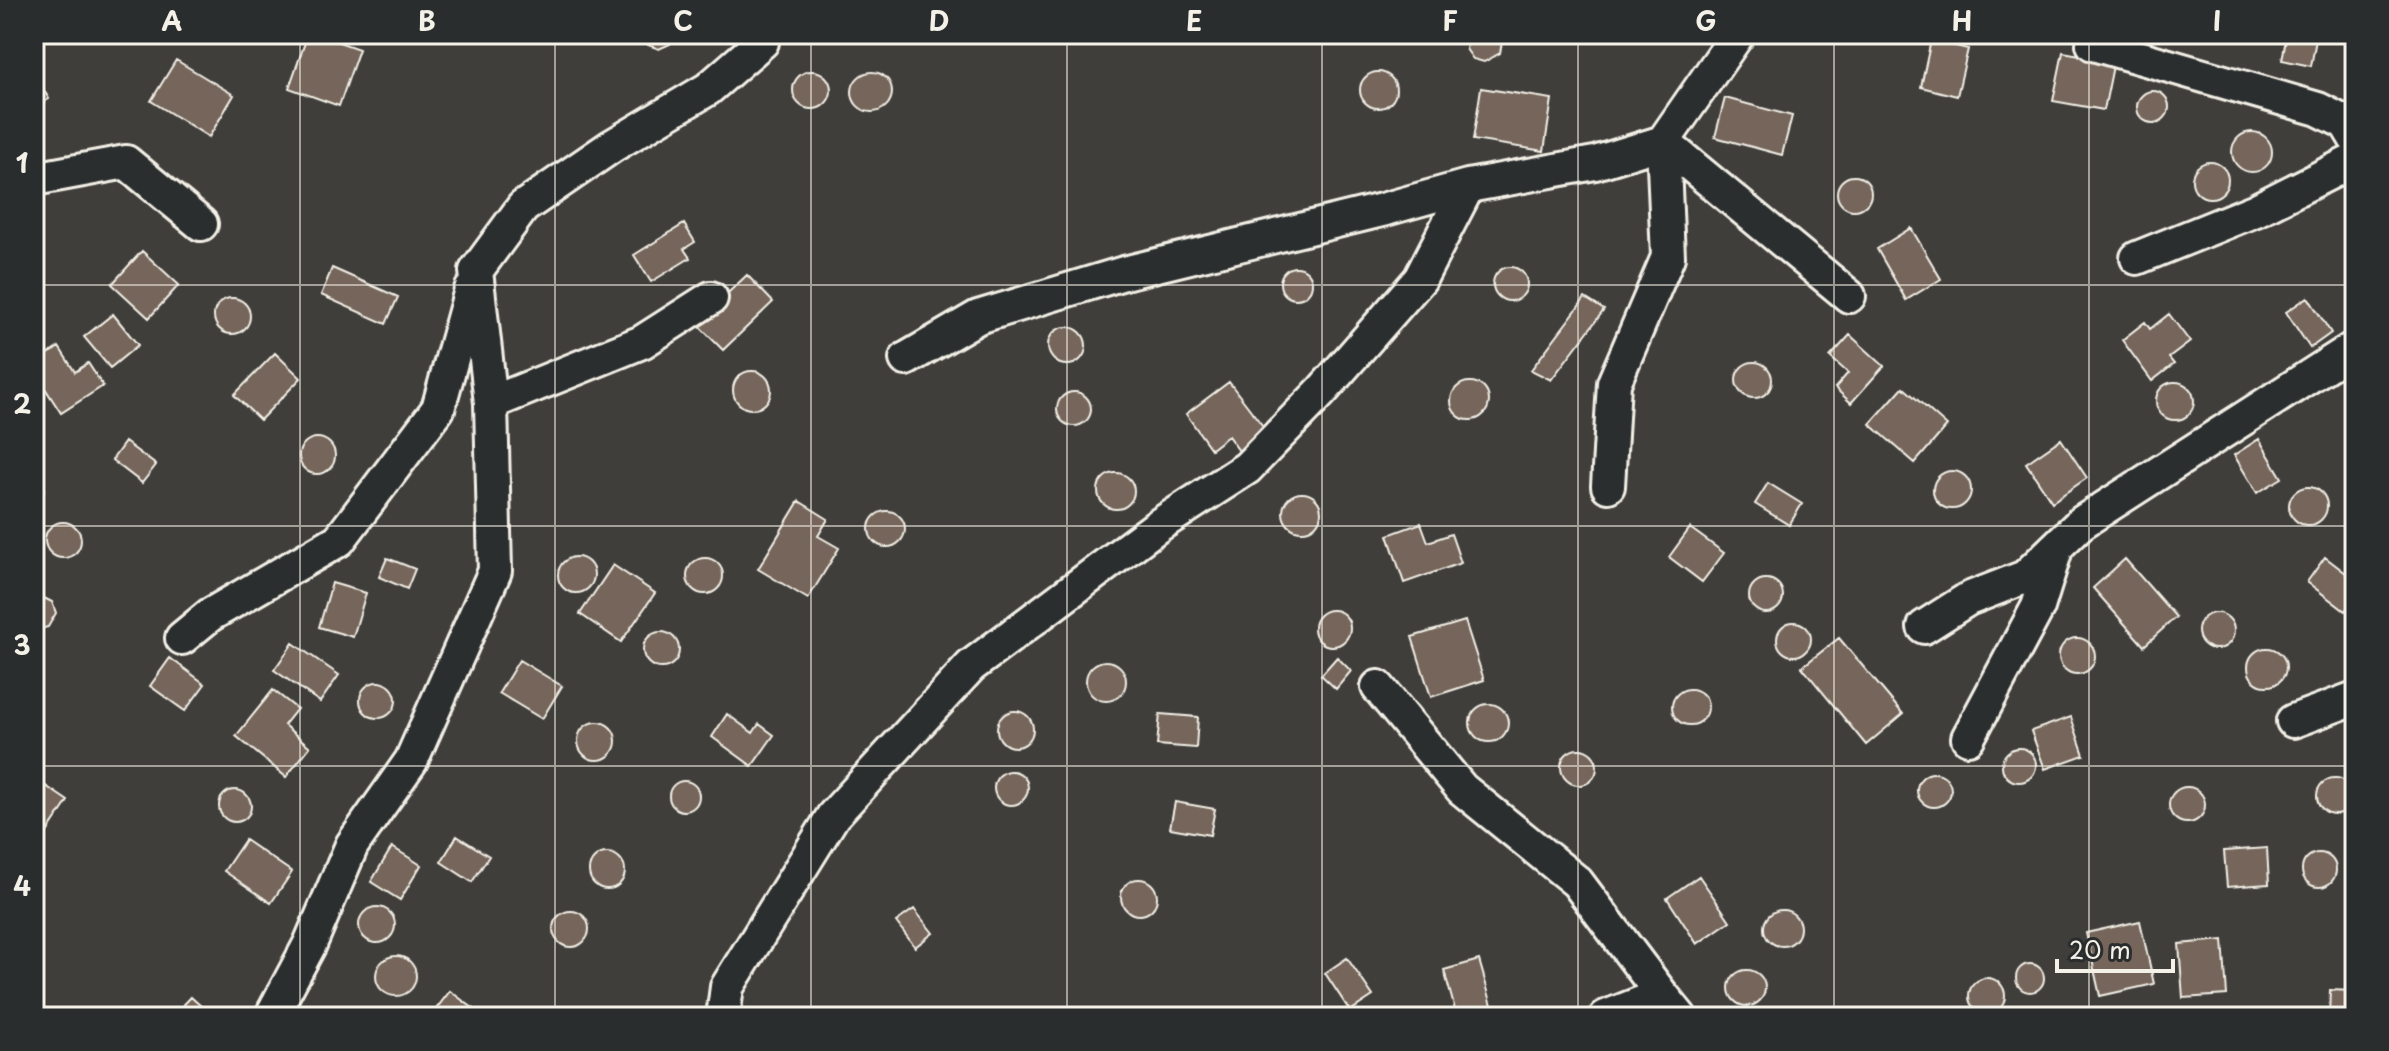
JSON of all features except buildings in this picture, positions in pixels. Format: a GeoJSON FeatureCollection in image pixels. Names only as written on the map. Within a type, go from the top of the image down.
{"type":"FeatureCollection","features":[{"type":"Feature","properties":{"kind":"street"},"geometry":{"type":"LineString","coordinates":[[182,638],[210,615],[339,540],[438,409],[476,271],[523,207],[612,146],[708,89],[762,42],[763,34]]}},
{"type":"Feature","properties":{"kind":"street"},"geometry":{"type":"LineString","coordinates":[[1608,486],[1614,383],[1668,257],[1663,142],[1738,34]]}},
{"type":"Feature","properties":{"kind":"street"},"geometry":{"type":"LineString","coordinates":[[2093,44],[2318,109],[2346,123],[2355,138]]}},
{"type":"Feature","properties":{"kind":"street"},"geometry":{"type":"LineString","coordinates":[[906,359],[978,317],[1124,273],[1468,186],[1595,163],[1663,142]]}},
{"type":"Feature","properties":{"kind":"street"},"geometry":{"type":"LineString","coordinates":[[1663,142],[1849,296]]}},
{"type":"Feature","properties":{"kind":"street"},"geometry":{"type":"LineString","coordinates":[[2137,258],[2256,210],[2355,160]]}},
{"type":"Feature","properties":{"kind":"street"},"geometry":{"type":"LineString","coordinates":[[34,179],[126,162],[201,224]]}},
{"type":"Feature","properties":{"kind":"street"},"geometry":{"type":"LineString","coordinates":[[723,1017],[727,987],[833,816],[971,666],[1159,525],[1247,468],[1321,392],[1420,279],[1468,186]]}},
{"type":"Feature","properties":{"kind":"street"},"geometry":{"type":"LineString","coordinates":[[271,1017],[310,944],[352,845],[411,761],[495,571],[491,403],[476,271]]}},
{"type":"Feature","properties":{"kind":"street"},"geometry":{"type":"LineString","coordinates":[[491,403],[642,342],[711,298]]}},
{"type":"Feature","properties":{"kind":"street"},"geometry":{"type":"LineString","coordinates":[[1924,627],[1968,599],[2025,577],[2081,523],[2355,347]]}},
{"type":"Feature","properties":{"kind":"street"},"geometry":{"type":"LineString","coordinates":[[1968,738],[2038,607],[2057,546]]}},
{"type":"Feature","properties":{"kind":"street"},"geometry":{"type":"LineString","coordinates":[[1378,687],[1462,789],[1577,882],[1671,1006],[1606,1017]]}},
{"type":"Feature","properties":{"kind":"street"},"geometry":{"type":"LineString","coordinates":[[2293,721],[2355,698]]}}]}
